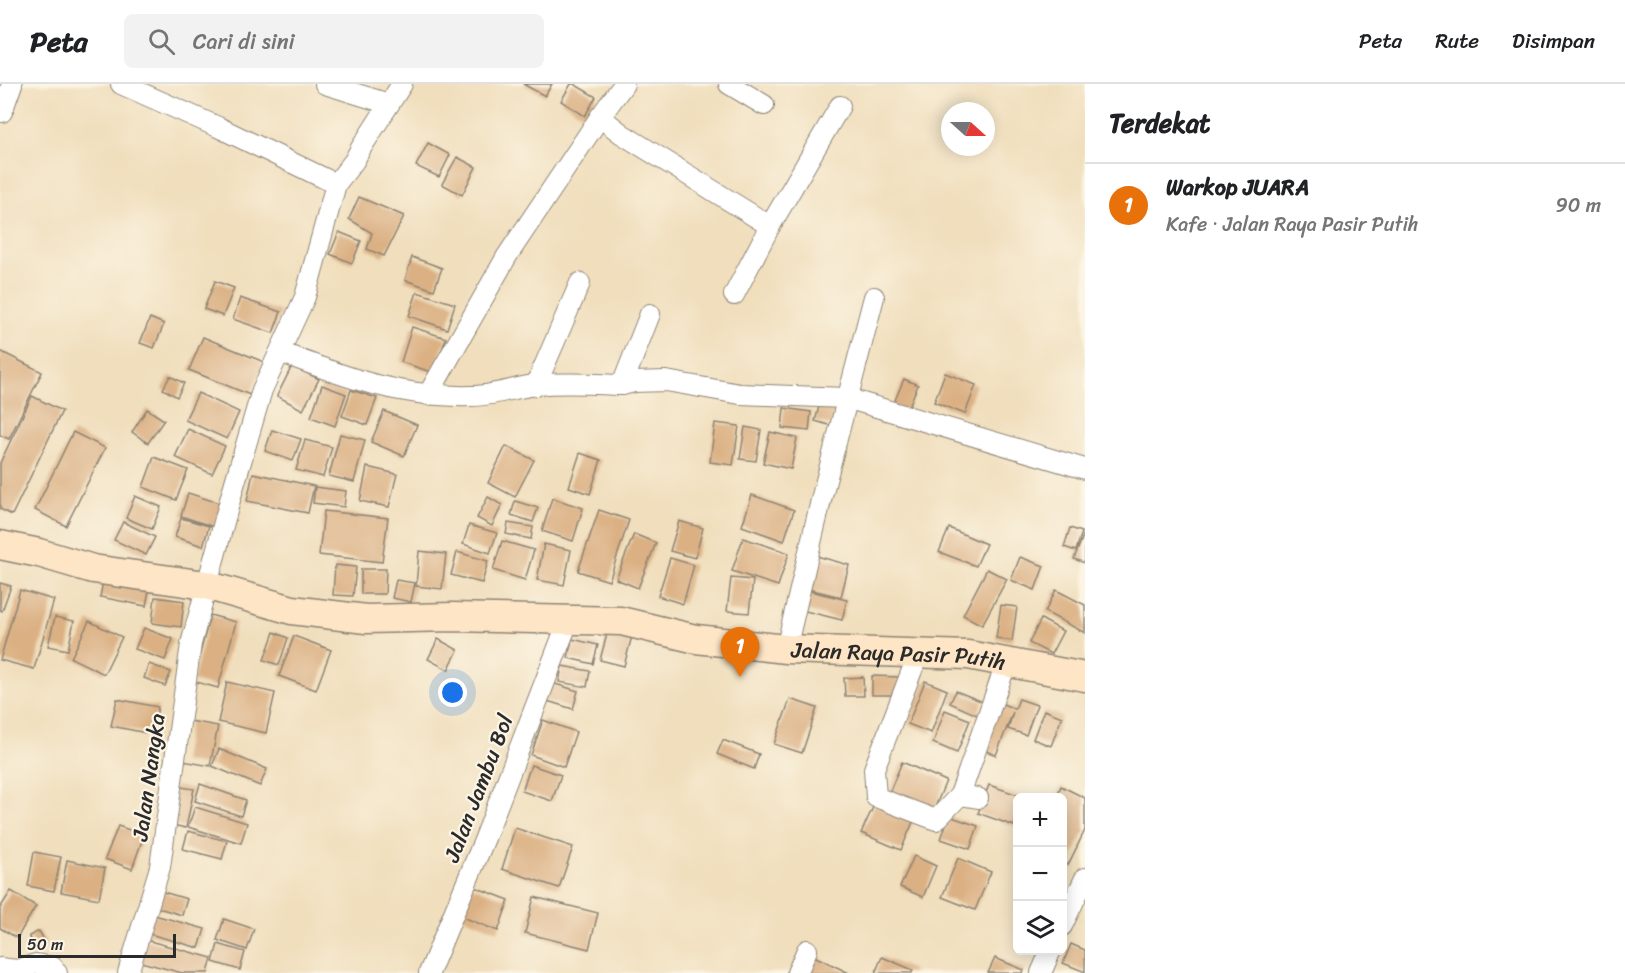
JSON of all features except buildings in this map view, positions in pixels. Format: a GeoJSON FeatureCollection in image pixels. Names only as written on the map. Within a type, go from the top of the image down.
{"type":"FeatureCollection","features":[{"type":"Feature","properties":{"kind":"street"},"geometry":{"type":"LineString","coordinates":[[2,112],[12,84]]}},
{"type":"Feature","properties":{"kind":"street"},"geometry":{"type":"LineString","coordinates":[[121,84],[218,127],[336,184],[354,161],[402,84]]}},
{"type":"Feature","properties":{"kind":"street"},"geometry":{"type":"LineString","coordinates":[[325,84],[389,104]]}},
{"type":"Feature","properties":{"kind":"street"},"geometry":{"type":"LineString","coordinates":[[428,395],[507,256],[624,84]]}},
{"type":"Feature","properties":{"kind":"street"},"geometry":{"type":"LineString","coordinates":[[729,84],[764,105]]}},
{"type":"Feature","properties":{"kind":"street"},"geometry":{"type":"LineString","coordinates":[[734,294],[770,226],[840,106]]}},
{"type":"Feature","properties":{"kind":"street"},"geometry":{"type":"LineString","coordinates":[[600,117],[622,134],[770,226]]}},
{"type":"Feature","properties":{"kind":"street","name":"Jalan Nangka"},"geometry":{"type":"LineString","coordinates":[[128,973],[160,867],[191,644],[206,585],[262,390],[305,297],[336,184]]}},
{"type":"Feature","properties":{"kind":"street"},"geometry":{"type":"LineString","coordinates":[[536,385],[579,283]]}},
{"type":"Feature","properties":{"kind":"street"},"geometry":{"type":"LineString","coordinates":[[786,649],[846,398],[874,297]]}},
{"type":"Feature","properties":{"kind":"street"},"geometry":{"type":"LineString","coordinates":[[622,385],[650,314]]}},
{"type":"Feature","properties":{"kind":"street"},"geometry":{"type":"LineString","coordinates":[[280,352],[337,374],[404,393],[428,395],[474,396],[536,385],[622,385],[634,382],[666,381],[740,394],[846,398],[1085,469]]}},
{"type":"Feature","properties":{"kind":"street","name":"Jalan Raya Pasir Putih"},"geometry":{"type":"LineString","coordinates":[[0,545],[39,553],[93,569],[206,585],[292,610],[366,619],[453,617],[621,621],[696,639],[786,649],[968,655],[1085,677]]}},
{"type":"Feature","properties":{"kind":"street","name":"Jalan Jambu Bol"},"geometry":{"type":"LineString","coordinates":[[429,973],[485,838],[569,620]]}},
{"type":"Feature","properties":{"kind":"street"},"geometry":{"type":"LineString","coordinates":[[919,652],[874,769],[876,797],[936,820],[969,797],[1007,661]]}},
{"type":"Feature","properties":{"kind":"street"},"geometry":{"type":"LineString","coordinates":[[1067,916],[1085,878]]}},
{"type":"Feature","properties":{"kind":"street"},"geometry":{"type":"LineString","coordinates":[[797,973],[807,950]]}},
{"type":"Feature","properties":{"kind":"street"},"geometry":{"type":"LineString","coordinates":[[1041,973],[1049,955]]}},
{"type":"Feature","properties":{"kind":"street"},"geometry":{"type":"LineString","coordinates":[[0,968],[17,970],[36,964],[53,968],[57,973]]}},
{"type":"Feature","properties":{"kind":"place","name":"Warkop JUARA"},"geometry":{"type":"Point","coordinates":[740,677]}}]}
